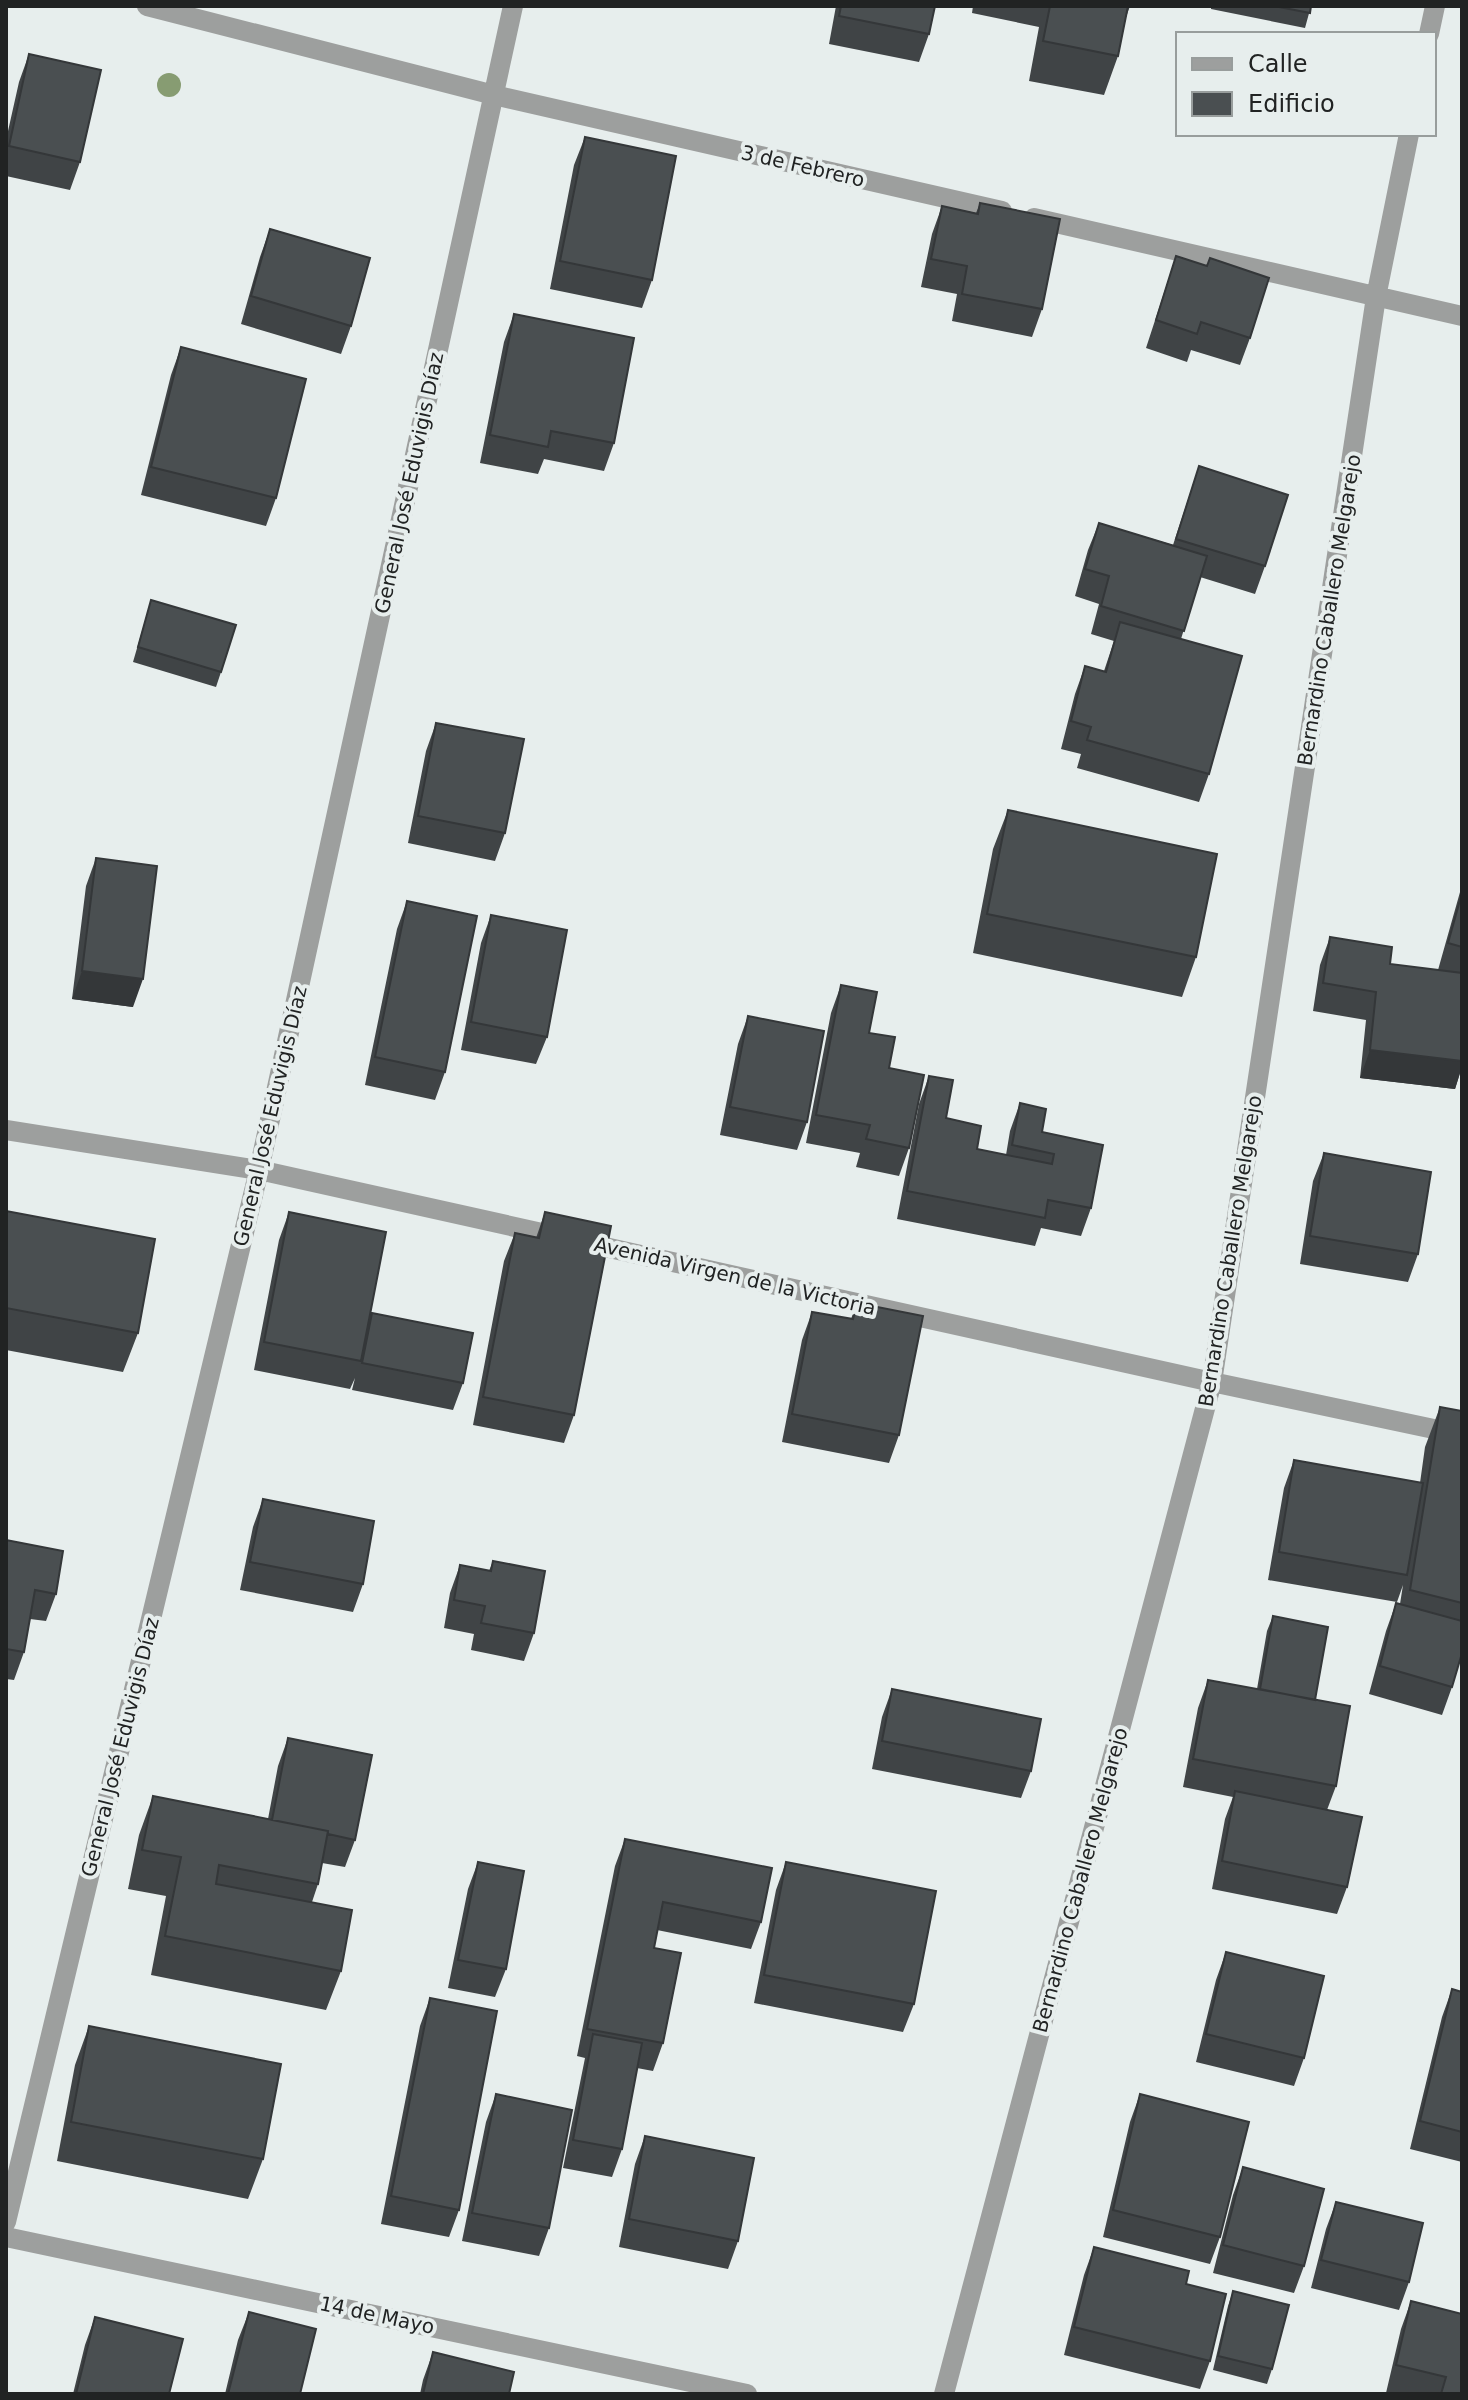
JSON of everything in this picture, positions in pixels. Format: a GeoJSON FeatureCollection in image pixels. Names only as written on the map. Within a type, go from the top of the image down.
{"type":"FeatureCollection","features":[{"type":"Feature","properties":{"kind":"street","name":"3 de Febrero"},"geometry":{"type":"LineString","coordinates":[[147,6],[494,95],[1462,316]]}},
{"type":"Feature","properties":{"kind":"street","name":"General José Eduvigis Díaz"},"geometry":{"type":"LineString","coordinates":[[6,2222],[259,1170],[513,6]]}},
{"type":"Feature","properties":{"kind":"street"},"geometry":{"type":"LineString","coordinates":[[1429,32],[1435,6]]}},
{"type":"Feature","properties":{"kind":"street","name":"Bernardino Caballero Melgarejo"},"geometry":{"type":"LineString","coordinates":[[944,2394],[1212,1382],[1376,297],[1409,136]]}},
{"type":"Feature","properties":{"kind":"street","name":"Avenida Virgen de la Victoria"},"geometry":{"type":"LineString","coordinates":[[6,1130],[259,1170],[1462,1435]]}},
{"type":"Feature","properties":{"kind":"street","name":"14 de Mayo"},"geometry":{"type":"LineString","coordinates":[[6,2237],[747,2394]]}},
{"type":"Feature","properties":{"kind":"building"},"geometry":{"type":"Polygon","coordinates":[[[841,6],[935,6],[929,34],[839,16],[841,6]]]}},
{"type":"Feature","properties":{"kind":"building"},"geometry":{"type":"Polygon","coordinates":[[[1050,6],[1128,6],[1118,56],[1043,41],[1050,6]]]}},
{"type":"Feature","properties":{"kind":"building"},"geometry":{"type":"Polygon","coordinates":[[[1274,6],[1311,6],[1310,13],[1274,6]]]}},
{"type":"Feature","properties":{"kind":"building"},"geometry":{"type":"Polygon","coordinates":[[[29,54],[101,70],[80,162],[9,146],[29,54]]]}},
{"type":"Feature","properties":{"kind":"building"},"geometry":{"type":"Polygon","coordinates":[[[585,137],[676,156],[652,280],[560,261],[585,137]]]}},
{"type":"Feature","properties":{"kind":"building"},"geometry":{"type":"Polygon","coordinates":[[[980,203],[1060,219],[1042,309],[962,294],[967,266],[931,259],[942,206],[978,214],[980,203]]]}},
{"type":"Feature","properties":{"kind":"building"},"geometry":{"type":"Polygon","coordinates":[[[270,229],[370,258],[351,326],[251,296],[270,229]]]}},
{"type":"Feature","properties":{"kind":"building"},"geometry":{"type":"Polygon","coordinates":[[[1176,256],[1207,266],[1210,258],[1269,278],[1250,338],[1201,322],[1197,334],[1156,320],[1176,256]]]}},
{"type":"Feature","properties":{"kind":"building"},"geometry":{"type":"Polygon","coordinates":[[[514,314],[634,338],[614,443],[551,431],[548,447],[490,435],[514,314]]]}},
{"type":"Feature","properties":{"kind":"building"},"geometry":{"type":"Polygon","coordinates":[[[181,347],[306,379],[276,498],[151,467],[181,347]]]}},
{"type":"Feature","properties":{"kind":"building"},"geometry":{"type":"Polygon","coordinates":[[[1199,466],[1288,495],[1265,566],[1176,539],[1199,466]]]}},
{"type":"Feature","properties":{"kind":"building"},"geometry":{"type":"Polygon","coordinates":[[[1099,523],[1207,556],[1184,631],[1101,606],[1109,576],[1085,569],[1099,523]]]}},
{"type":"Feature","properties":{"kind":"building"},"geometry":{"type":"Polygon","coordinates":[[[151,600],[236,625],[221,672],[138,647],[151,600]]]}},
{"type":"Feature","properties":{"kind":"building"},"geometry":{"type":"Polygon","coordinates":[[[1120,622],[1242,656],[1209,774],[1087,740],[1091,727],[1071,721],[1085,666],[1106,672],[1120,622]]]}},
{"type":"Feature","properties":{"kind":"building"},"geometry":{"type":"Polygon","coordinates":[[[436,723],[524,739],[505,833],[418,816],[436,723]]]}},
{"type":"Feature","properties":{"kind":"building"},"geometry":{"type":"Polygon","coordinates":[[[1008,810],[1217,854],[1196,957],[987,914],[1008,810]]]}},
{"type":"Feature","properties":{"kind":"building"},"geometry":{"type":"Polygon","coordinates":[[[96,858],[157,866],[143,979],[82,971],[96,858]]]}},
{"type":"Feature","properties":{"kind":"building"},"geometry":{"type":"Polygon","coordinates":[[[1462,893],[1462,947],[1448,943],[1462,893]]]}},
{"type":"Feature","properties":{"kind":"building"},"geometry":{"type":"Polygon","coordinates":[[[407,901],[477,916],[445,1072],[375,1057],[407,901]]]}},
{"type":"Feature","properties":{"kind":"building"},"geometry":{"type":"Polygon","coordinates":[[[491,915],[567,930],[547,1037],[471,1022],[491,915]]]}},
{"type":"Feature","properties":{"kind":"building"},"geometry":{"type":"Polygon","coordinates":[[[1330,937],[1392,947],[1390,964],[1462,973],[1462,1061],[1370,1050],[1376,992],[1323,983],[1330,937]]]}},
{"type":"Feature","properties":{"kind":"building"},"geometry":{"type":"Polygon","coordinates":[[[841,985],[877,992],[869,1033],[895,1037],[889,1068],[924,1075],[909,1148],[866,1139],[870,1125],[816,1115],[841,985]]]}},
{"type":"Feature","properties":{"kind":"building"},"geometry":{"type":"Polygon","coordinates":[[[748,1016],[824,1031],[807,1122],[730,1107],[748,1016]]]}},
{"type":"Feature","properties":{"kind":"building"},"geometry":{"type":"Polygon","coordinates":[[[929,1076],[953,1080],[946,1118],[981,1126],[977,1149],[1052,1164],[1054,1154],[1012,1145],[1020,1103],[1046,1109],[1042,1132],[1103,1145],[1091,1208],[1048,1200],[1045,1218],[907,1191],[929,1076]]]}},
{"type":"Feature","properties":{"kind":"building"},"geometry":{"type":"Polygon","coordinates":[[[1324,1153],[1431,1172],[1418,1254],[1310,1236],[1324,1153]]]}},
{"type":"Feature","properties":{"kind":"building"},"geometry":{"type":"Polygon","coordinates":[[[6,1211],[155,1239],[138,1333],[6,1308],[6,1211]]]}},
{"type":"Feature","properties":{"kind":"building"},"geometry":{"type":"Polygon","coordinates":[[[289,1212],[386,1232],[361,1361],[264,1342],[289,1212]]]}},
{"type":"Feature","properties":{"kind":"building"},"geometry":{"type":"Polygon","coordinates":[[[545,1212],[611,1226],[574,1415],[483,1397],[515,1233],[539,1238],[545,1212]]]}},
{"type":"Feature","properties":{"kind":"building"},"geometry":{"type":"Polygon","coordinates":[[[857,1303],[923,1316],[899,1435],[792,1414],[812,1312],[853,1319],[857,1303]]]}},
{"type":"Feature","properties":{"kind":"building"},"geometry":{"type":"Polygon","coordinates":[[[372,1313],[473,1333],[463,1383],[362,1363],[372,1313]]]}},
{"type":"Feature","properties":{"kind":"building"},"geometry":{"type":"Polygon","coordinates":[[[1440,1407],[1462,1411],[1462,1603],[1410,1590],[1440,1407]]]}},
{"type":"Feature","properties":{"kind":"building"},"geometry":{"type":"Polygon","coordinates":[[[1294,1460],[1423,1483],[1407,1575],[1279,1552],[1294,1460]]]}},
{"type":"Feature","properties":{"kind":"building"},"geometry":{"type":"Polygon","coordinates":[[[263,1499],[374,1521],[363,1584],[250,1562],[263,1499]]]}},
{"type":"Feature","properties":{"kind":"building"},"geometry":{"type":"Polygon","coordinates":[[[6,1540],[63,1551],[56,1594],[35,1590],[24,1652],[6,1649],[6,1540]]]}},
{"type":"Feature","properties":{"kind":"building"},"geometry":{"type":"Polygon","coordinates":[[[493,1561],[545,1571],[534,1633],[481,1623],[485,1606],[454,1600],[460,1565],[491,1571],[493,1561]]]}},
{"type":"Feature","properties":{"kind":"building"},"geometry":{"type":"Polygon","coordinates":[[[1396,1603],[1462,1621],[1462,1653],[1452,1687],[1380,1666],[1396,1603]]]}},
{"type":"Feature","properties":{"kind":"building"},"geometry":{"type":"Polygon","coordinates":[[[1273,1616],[1328,1627],[1315,1700],[1260,1689],[1273,1616]]]}},
{"type":"Feature","properties":{"kind":"building"},"geometry":{"type":"Polygon","coordinates":[[[1208,1680],[1350,1706],[1336,1786],[1193,1759],[1208,1680]]]}},
{"type":"Feature","properties":{"kind":"building"},"geometry":{"type":"Polygon","coordinates":[[[892,1689],[1041,1719],[1031,1771],[882,1741],[892,1689]]]}},
{"type":"Feature","properties":{"kind":"building"},"geometry":{"type":"Polygon","coordinates":[[[288,1738],[372,1755],[355,1840],[328,1834],[328,1831],[272,1820],[288,1738]]]}},
{"type":"Feature","properties":{"kind":"building"},"geometry":{"type":"Polygon","coordinates":[[[1235,1791],[1362,1817],[1347,1887],[1222,1861],[1235,1791]]]}},
{"type":"Feature","properties":{"kind":"building"},"geometry":{"type":"Polygon","coordinates":[[[153,1796],[328,1831],[318,1884],[219,1865],[216,1884],[352,1910],[341,1971],[165,1936],[181,1857],[142,1850],[153,1796]]]}},
{"type":"Feature","properties":{"kind":"building"},"geometry":{"type":"Polygon","coordinates":[[[625,1839],[772,1868],[761,1922],[663,1902],[654,1948],[681,1953],[663,2043],[587,2029],[625,1839]]]}},
{"type":"Feature","properties":{"kind":"building"},"geometry":{"type":"Polygon","coordinates":[[[478,1862],[524,1871],[506,1969],[458,1960],[478,1862]]]}},
{"type":"Feature","properties":{"kind":"building"},"geometry":{"type":"Polygon","coordinates":[[[786,1862],[936,1891],[914,2004],[764,1975],[786,1862]]]}},
{"type":"Feature","properties":{"kind":"building"},"geometry":{"type":"Polygon","coordinates":[[[1226,1952],[1324,1976],[1304,2058],[1206,2034],[1226,1952]]]}},
{"type":"Feature","properties":{"kind":"building"},"geometry":{"type":"Polygon","coordinates":[[[1452,1989],[1462,1992],[1462,2132],[1420,2121],[1452,1989]]]}},
{"type":"Feature","properties":{"kind":"building"},"geometry":{"type":"Polygon","coordinates":[[[430,1998],[497,2011],[459,2210],[391,2196],[430,1998]]]}},
{"type":"Feature","properties":{"kind":"building"},"geometry":{"type":"Polygon","coordinates":[[[89,2026],[281,2064],[263,2159],[71,2122],[89,2026]]]}},
{"type":"Feature","properties":{"kind":"building"},"geometry":{"type":"Polygon","coordinates":[[[593,2034],[642,2043],[622,2149],[573,2140],[593,2034]]]}},
{"type":"Feature","properties":{"kind":"building"},"geometry":{"type":"Polygon","coordinates":[[[496,2094],[572,2110],[549,2228],[472,2213],[496,2094]]]}},
{"type":"Feature","properties":{"kind":"building"},"geometry":{"type":"Polygon","coordinates":[[[1140,2094],[1249,2122],[1220,2237],[1113,2210],[1140,2094]]]}},
{"type":"Feature","properties":{"kind":"building"},"geometry":{"type":"Polygon","coordinates":[[[645,2136],[754,2158],[738,2241],[629,2219],[645,2136]]]}},
{"type":"Feature","properties":{"kind":"building"},"geometry":{"type":"Polygon","coordinates":[[[1243,2167],[1324,2189],[1304,2266],[1223,2245],[1243,2167]]]}},
{"type":"Feature","properties":{"kind":"building"},"geometry":{"type":"Polygon","coordinates":[[[1336,2202],[1423,2223],[1409,2282],[1321,2260],[1336,2202]]]}},
{"type":"Feature","properties":{"kind":"building"},"geometry":{"type":"Polygon","coordinates":[[[1094,2247],[1189,2271],[1186,2284],[1226,2294],[1210,2361],[1074,2327],[1094,2247]]]}},
{"type":"Feature","properties":{"kind":"building"},"geometry":{"type":"Polygon","coordinates":[[[1233,2291],[1289,2305],[1272,2369],[1218,2356],[1233,2291]]]}},
{"type":"Feature","properties":{"kind":"building"},"geometry":{"type":"Polygon","coordinates":[[[1411,2301],[1462,2314],[1462,2394],[1441,2394],[1446,2377],[1396,2365],[1411,2301]]]}},
{"type":"Feature","properties":{"kind":"building"},"geometry":{"type":"Polygon","coordinates":[[[249,2312],[316,2329],[300,2394],[228,2394],[249,2312]]]}},
{"type":"Feature","properties":{"kind":"building"},"geometry":{"type":"Polygon","coordinates":[[[95,2317],[183,2339],[169,2394],[76,2394],[95,2317]]]}},
{"type":"Feature","properties":{"kind":"building"},"geometry":{"type":"Polygon","coordinates":[[[433,2352],[514,2372],[509,2394],[423,2394],[433,2352]]]}}]}
